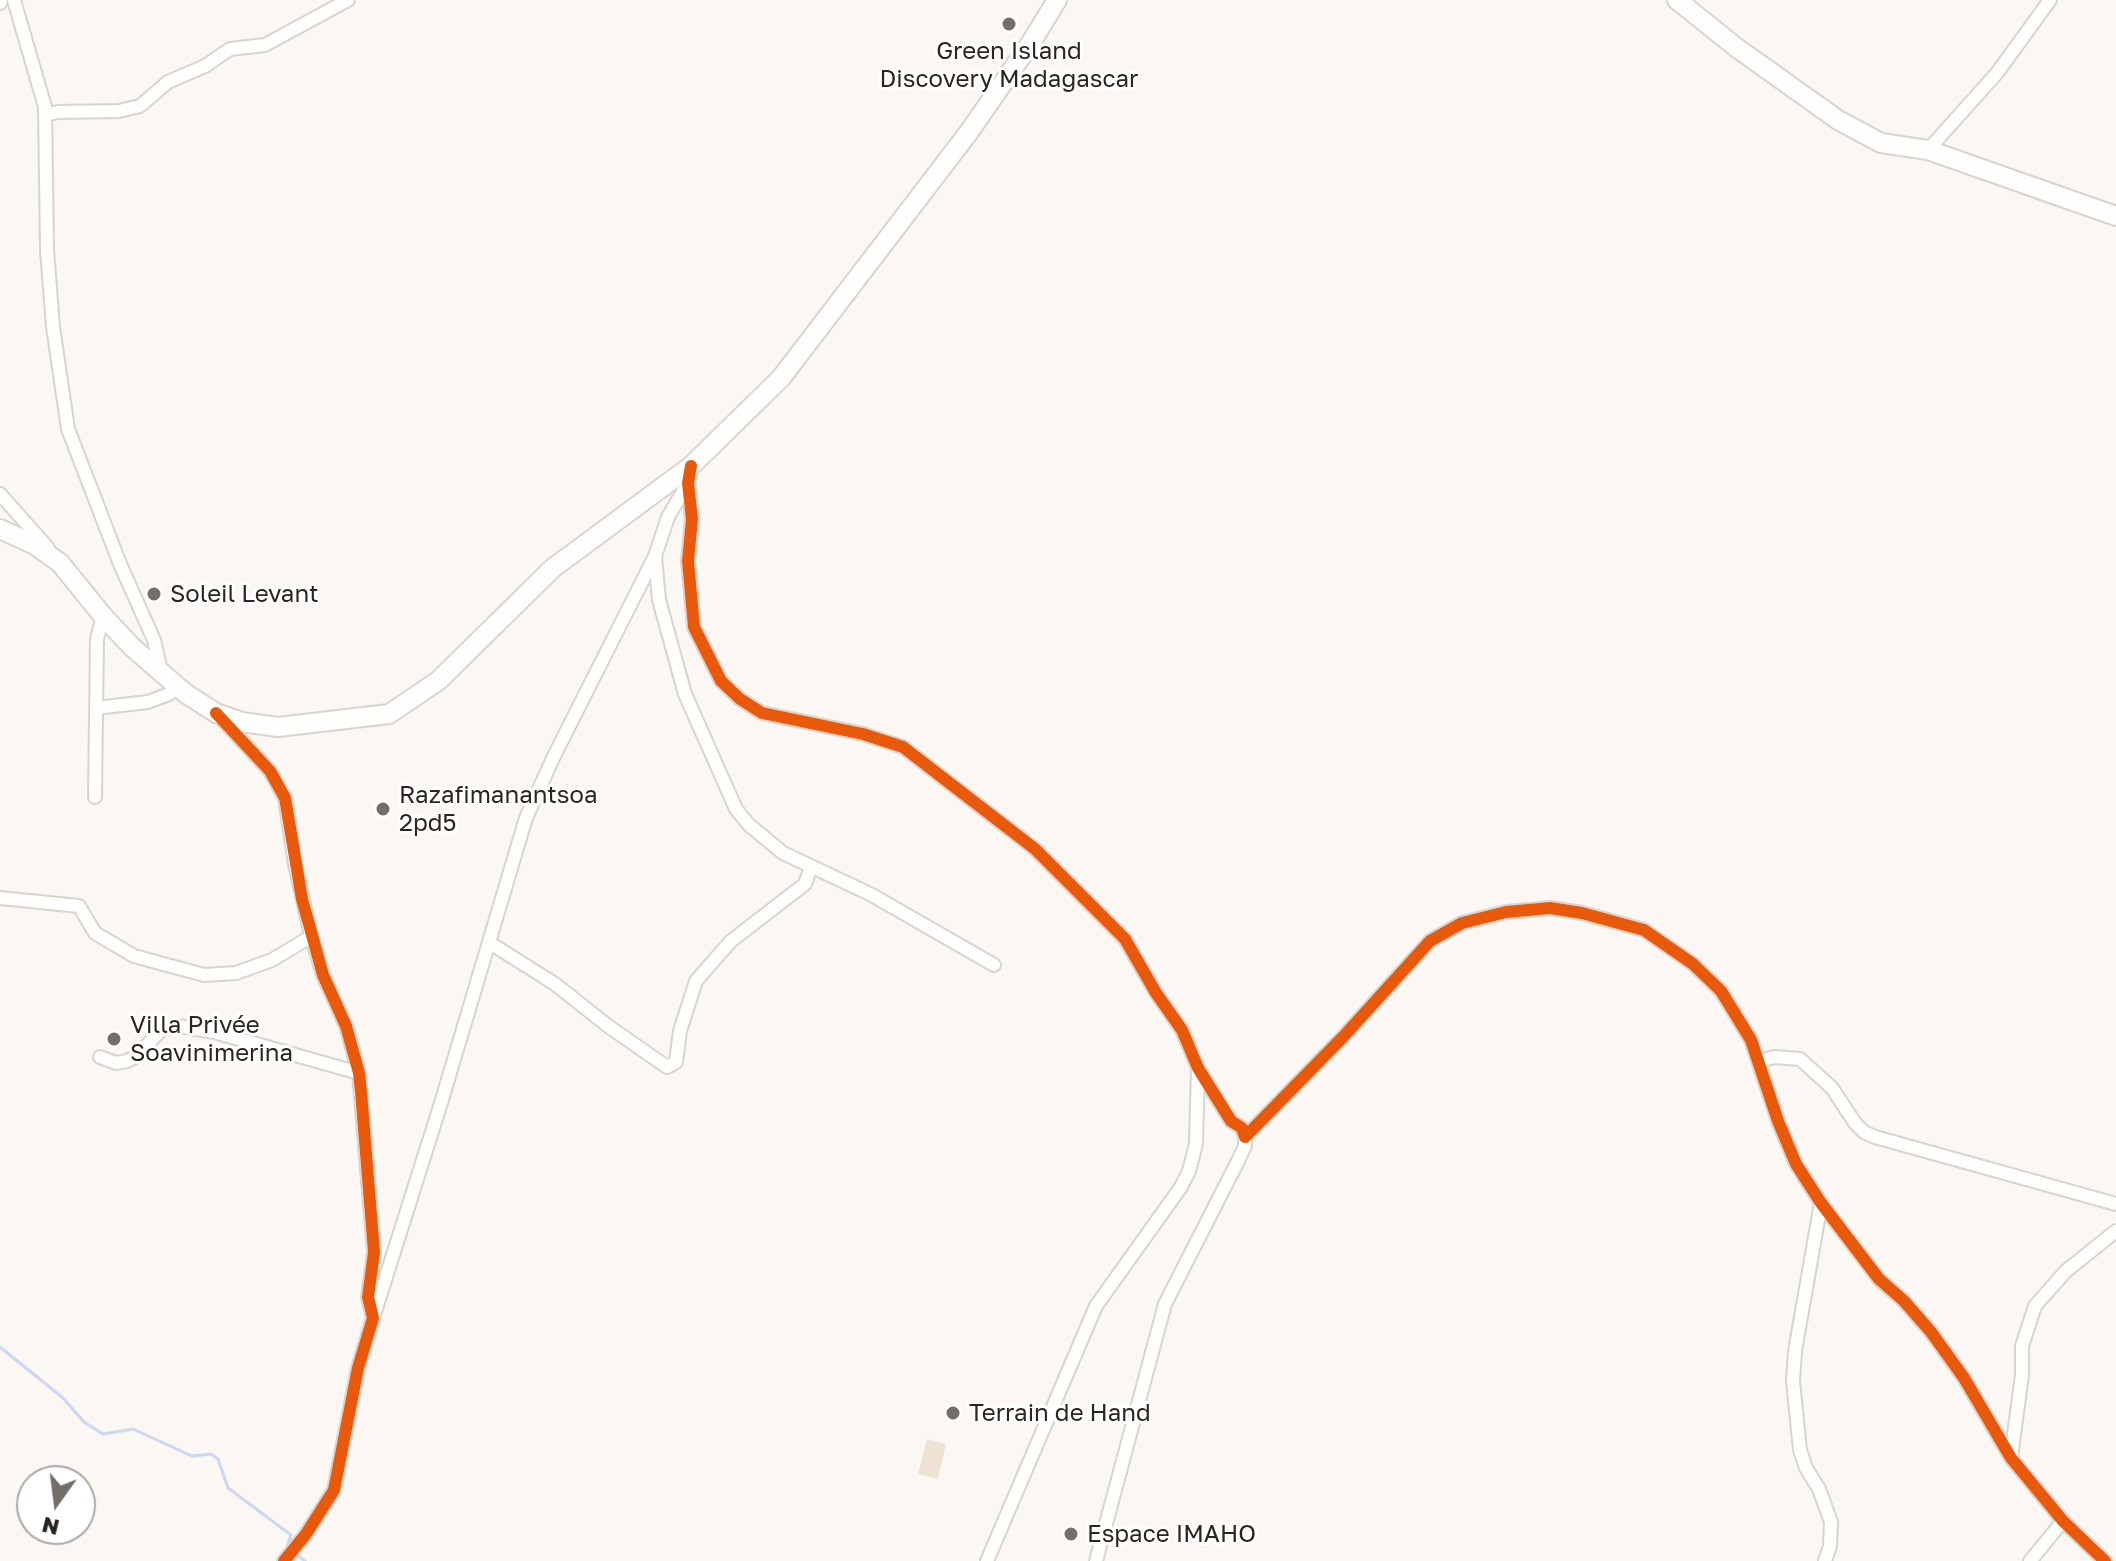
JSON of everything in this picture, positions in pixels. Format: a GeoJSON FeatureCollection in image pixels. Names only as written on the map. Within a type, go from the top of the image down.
{"type":"FeatureCollection","features":[{"type":"Feature","properties":{"kind":"main road"},"geometry":{"type":"LineString","coordinates":[[0,529],[35,545],[60,563],[103,616],[162,674],[216,713],[242,722],[278,727],[389,714],[438,681],[553,568],[689,474],[781,378],[977,120],[1057,0]]}},
{"type":"Feature","properties":{"kind":"main road"},"geometry":{"type":"LineString","coordinates":[[1677,0],[1737,48],[1838,120],[1881,143],[1928,150],[2116,216]]}},
{"type":"Feature","properties":{"kind":"street"},"geometry":{"type":"LineString","coordinates":[[14,0],[45,115],[47,250],[53,327],[68,429],[120,564],[154,640],[162,674]]}},
{"type":"Feature","properties":{"kind":"street"},"geometry":{"type":"LineString","coordinates":[[45,115],[119,111],[140,106],[168,82],[205,66],[230,49],[265,45],[348,0]]}},
{"type":"Feature","properties":{"kind":"street"},"geometry":{"type":"LineString","coordinates":[[1928,150],[1997,73],[2050,0]]}},
{"type":"Feature","properties":{"kind":"street"},"geometry":{"type":"LineString","coordinates":[[284,1561],[306,1534],[334,1490],[358,1368],[526,818],[655,556],[668,517],[689,474]]}},
{"type":"Feature","properties":{"kind":"street"},"geometry":{"type":"LineString","coordinates":[[689,474],[692,519],[688,561],[694,627],[721,681],[740,699],[762,713],[848,730],[903,747],[1002,822],[1081,893],[1125,939],[1139,966],[1182,1030],[1198,1068],[1231,1121],[1242,1128],[1245,1146],[1165,1304],[1096,1561]]}},
{"type":"Feature","properties":{"kind":"street"},"geometry":{"type":"LineString","coordinates":[[0,494],[60,563]]}},
{"type":"Feature","properties":{"kind":"street"},"geometry":{"type":"LineString","coordinates":[[655,556],[659,600],[685,694],[736,809],[749,825],[783,853],[872,895],[994,965]]}},
{"type":"Feature","properties":{"kind":"street"},"geometry":{"type":"LineString","coordinates":[[95,797],[97,639],[103,616]]}},
{"type":"Feature","properties":{"kind":"street"},"geometry":{"type":"LineString","coordinates":[[96,708],[148,702],[169,694],[177,687]]}},
{"type":"Feature","properties":{"kind":"street"},"geometry":{"type":"LineString","coordinates":[[216,713],[270,771],[285,798],[297,876],[312,936],[323,975],[346,1026],[359,1073],[374,1252],[368,1297],[373,1318]]}},
{"type":"Feature","properties":{"kind":"street"},"geometry":{"type":"LineString","coordinates":[[490,943],[555,984],[667,1067],[676,1062],[680,1031],[696,981],[731,941],[805,884],[811,867]]}},
{"type":"Feature","properties":{"kind":"street"},"geometry":{"type":"LineString","coordinates":[[0,898],[79,906],[95,933],[134,956],[204,975],[236,973],[272,960],[312,936]]}},
{"type":"Feature","properties":{"kind":"street"},"geometry":{"type":"LineString","coordinates":[[1245,1137],[1431,941],[1462,923],[1506,912],[1550,908],[1644,930],[1693,964],[1721,991],[1751,1040],[1796,1164],[1821,1203],[1879,1279],[1904,1301],[1931,1332],[1964,1378],[2011,1458],[2063,1521],[2105,1561]]}},
{"type":"Feature","properties":{"kind":"street"},"geometry":{"type":"LineString","coordinates":[[100,1057],[116,1063],[127,1061],[137,1056],[162,1029],[179,1026],[214,1032],[359,1073]]}},
{"type":"Feature","properties":{"kind":"street"},"geometry":{"type":"LineString","coordinates":[[1760,1061],[1774,1057],[1800,1059],[1832,1088],[1855,1123],[1875,1137],[2116,1204]]}},
{"type":"Feature","properties":{"kind":"street"},"geometry":{"type":"LineString","coordinates":[[987,1561],[1096,1306],[1181,1187],[1189,1171],[1196,1144],[1198,1068]]}},
{"type":"Feature","properties":{"kind":"street"},"geometry":{"type":"LineString","coordinates":[[1821,1203],[1795,1351],[1793,1381],[1800,1450],[1831,1522],[1830,1546],[1825,1561]]}},
{"type":"Feature","properties":{"kind":"street"},"geometry":{"type":"LineString","coordinates":[[2011,1458],[2021,1387],[2022,1346],[2035,1306],[2066,1271],[2116,1231]]}},
{"type":"Feature","properties":{"kind":"street"},"geometry":{"type":"LineString","coordinates":[[2030,1561],[2063,1521]]}},
{"type":"Feature","properties":{"kind":"shaded area"},"geometry":{"type":"Polygon","coordinates":[[[927,1439],[946,1444],[938,1479],[918,1474],[927,1439]]]}},
{"type":"Feature","properties":{"kind":"waterway"},"geometry":{"type":"LineString","coordinates":[[0,1347],[63,1398],[84,1422],[103,1434],[133,1429],[192,1456],[211,1454],[218,1459],[228,1488],[291,1535],[287,1547]]}},
{"type":"Feature","properties":{"kind":"waterway"},"geometry":{"type":"LineString","coordinates":[[295,1554],[305,1561]]}},
{"type":"Feature","properties":{"kind":"cycle path"},"geometry":{"type":"LineString","coordinates":[[691,466],[688,483],[692,519],[688,561],[694,627],[721,681],[740,699],[762,713],[863,734],[903,747],[1035,849],[1125,939],[1182,1030],[1198,1068],[1231,1121],[1242,1128],[1245,1137],[1343,1037],[1430,941],[1462,923],[1506,912],[1550,908],[1582,913],[1644,930],[1693,964],[1721,991],[1751,1040],[1796,1164],[1821,1203],[1879,1279],[1904,1301],[1931,1332],[1964,1378],[2011,1458],[2063,1521],[2105,1561]]}},
{"type":"Feature","properties":{"kind":"cycle path"},"geometry":{"type":"LineString","coordinates":[[216,713],[270,771],[285,798],[302,899],[323,975],[346,1026],[359,1073],[374,1252],[368,1297],[373,1318],[358,1368],[334,1490],[306,1534],[284,1561]]}},
{"type":"Feature","properties":{"kind":"place","name":"Green Island Discovery Madagascar"},"geometry":{"type":"Point","coordinates":[1009,24]}},
{"type":"Feature","properties":{"kind":"place","name":"Soleil Levant"},"geometry":{"type":"Point","coordinates":[154,594]}},
{"type":"Feature","properties":{"kind":"place","name":"Razafimanantsoa 2pd5"},"geometry":{"type":"Point","coordinates":[383,809]}},
{"type":"Feature","properties":{"kind":"place","name":"Villa Privée Soavinimerina"},"geometry":{"type":"Point","coordinates":[114,1039]}},
{"type":"Feature","properties":{"kind":"place","name":"Terrain de Hand"},"geometry":{"type":"Point","coordinates":[953,1413]}},
{"type":"Feature","properties":{"kind":"place","name":"Espace IMAHO"},"geometry":{"type":"Point","coordinates":[1071,1534]}}]}
